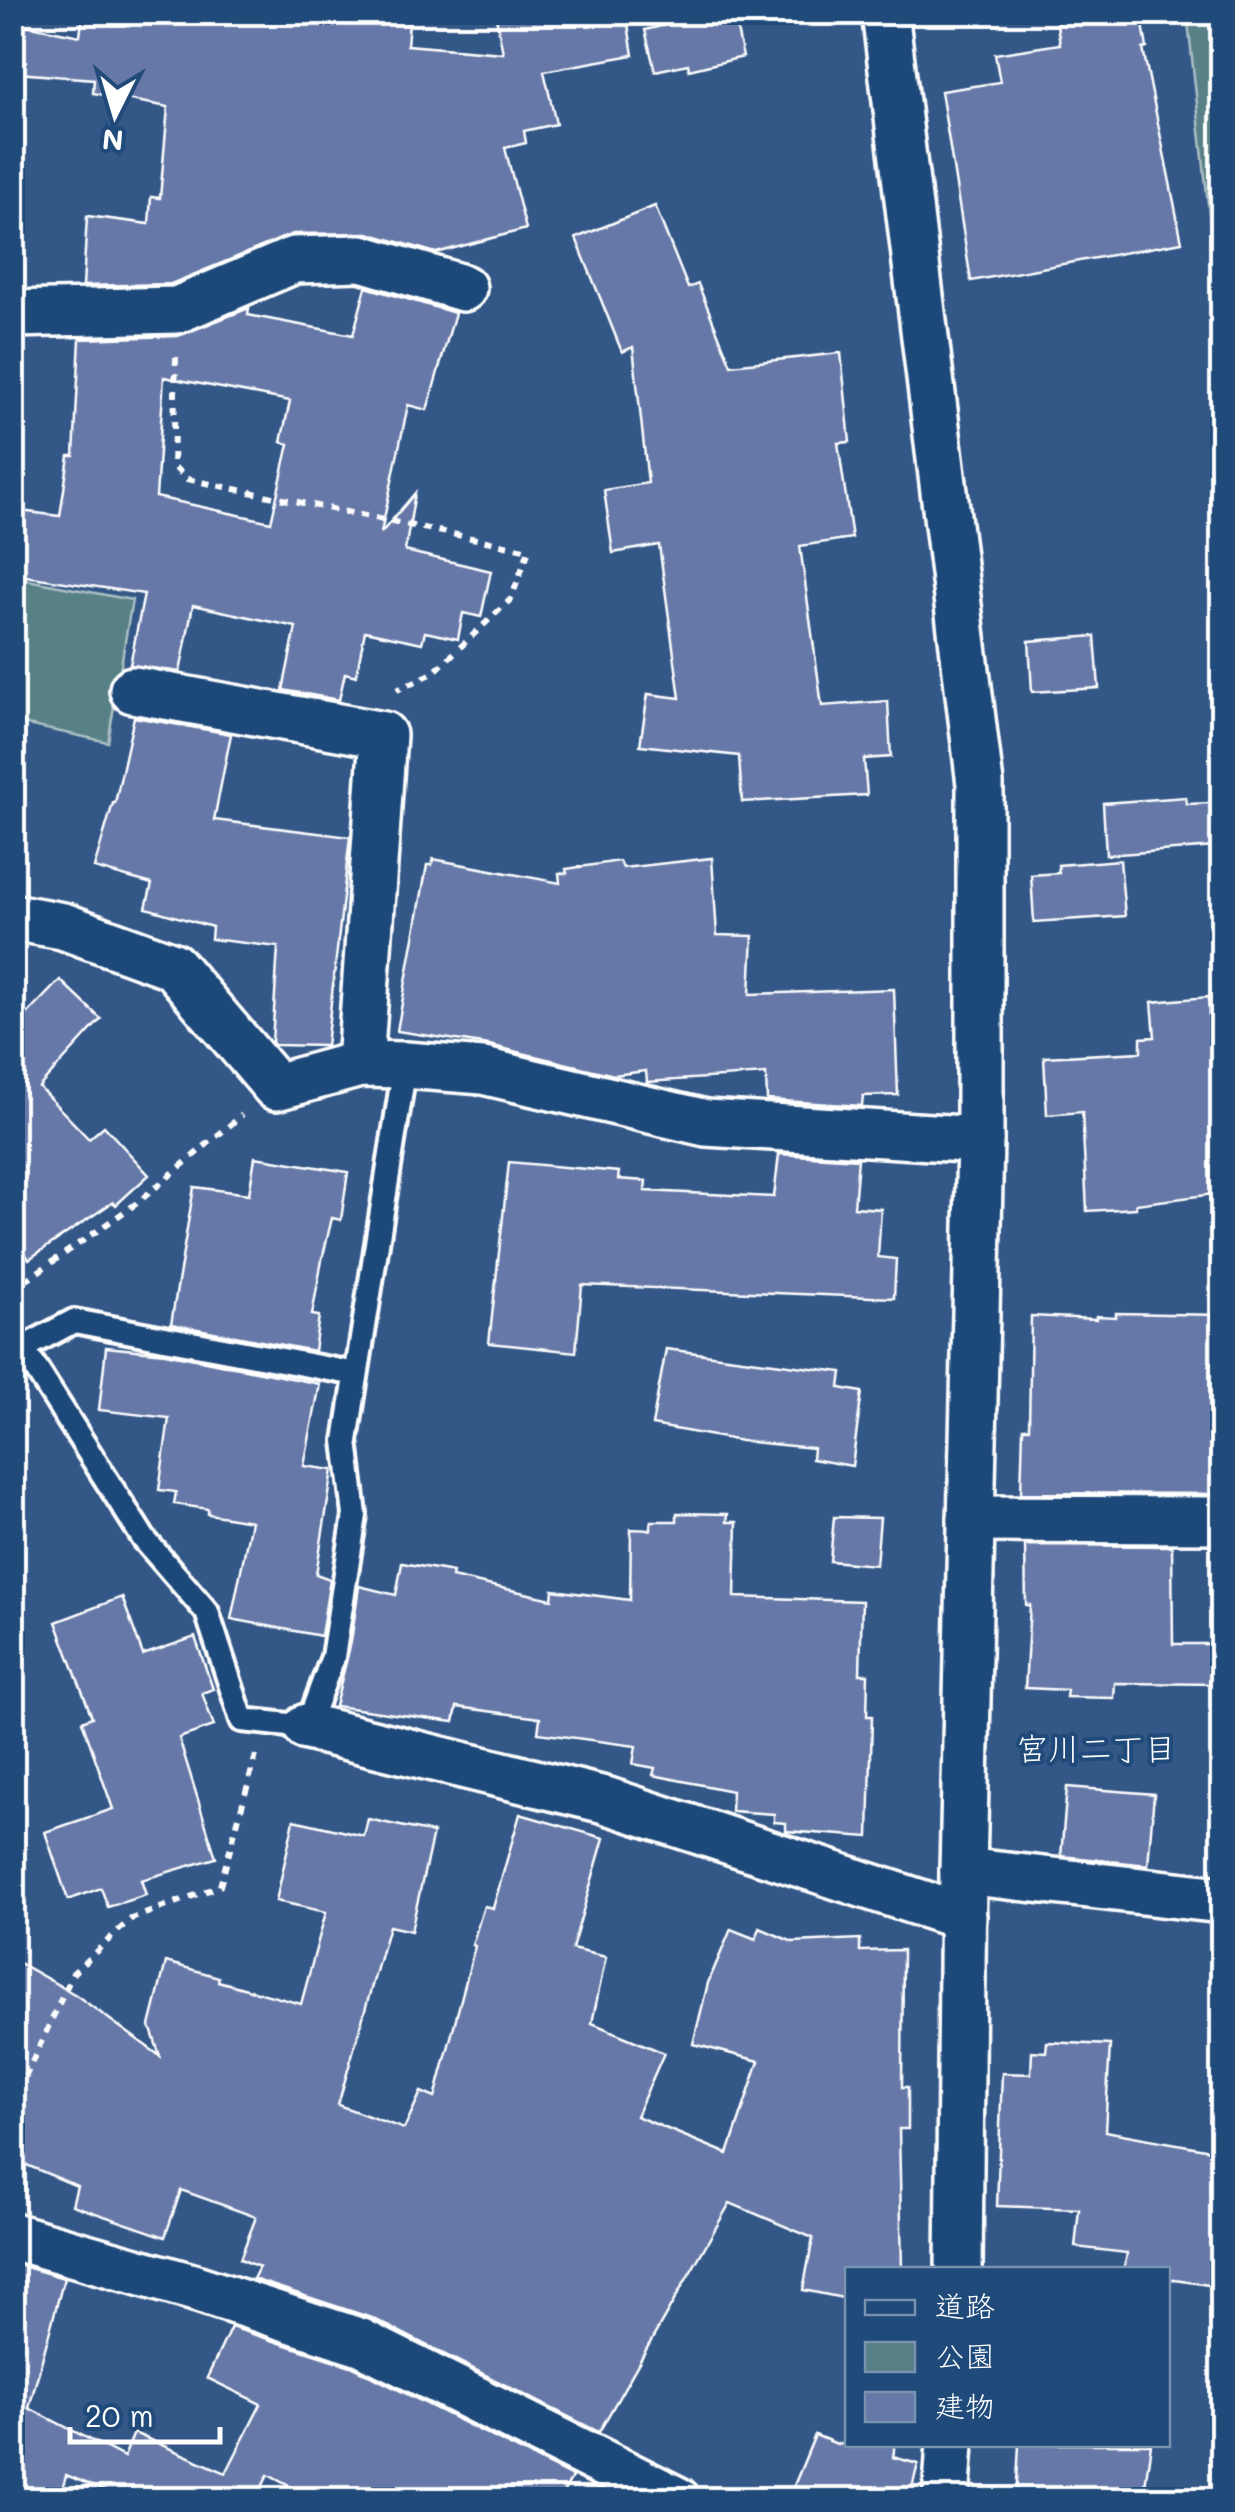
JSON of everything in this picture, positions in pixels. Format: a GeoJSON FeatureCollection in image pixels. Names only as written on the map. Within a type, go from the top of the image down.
{"type":"FeatureCollection","features":[{"type":"Feature","properties":{"kind":"street"},"geometry":{"type":"LineString","coordinates":[[885,12],[980,784],[980,1140],[963,1871],[959,2267]]}},
{"type":"Feature","properties":{"kind":"street"},"geometry":{"type":"LineString","coordinates":[[12,314],[176,310],[294,260],[361,258],[462,288]]}},
{"type":"Feature","properties":{"kind":"street"},"geometry":{"type":"LineString","coordinates":[[133,690],[383,734],[360,1064]]}},
{"type":"Feature","properties":{"kind":"street"},"geometry":{"type":"LineString","coordinates":[[12,917],[64,926],[174,966],[276,1087],[360,1064],[405,1064],[483,1070],[706,1123],[980,1140]]}},
{"type":"Feature","properties":{"kind":"street"},"geometry":{"type":"LineString","coordinates":[[971,1518],[1222,1520]]}},
{"type":"Feature","properties":{"kind":"street"},"geometry":{"type":"LineString","coordinates":[[307,1727],[605,1800],[963,1917]]}},
{"type":"Feature","properties":{"kind":"street"},"geometry":{"type":"LineString","coordinates":[[963,1871],[1222,1900]]}},
{"type":"Feature","properties":{"kind":"street"},"geometry":{"type":"LineString","coordinates":[[12,2236],[192,2287],[361,2342],[678,2500]]}},
{"type":"Feature","properties":{"kind":"street"},"geometry":{"type":"LineString","coordinates":[[946,2500],[950,2447]]}},
{"type":"Feature","properties":{"kind":"lane"},"geometry":{"type":"LineString","coordinates":[[356,1374],[74,1320],[18,1339],[144,1539],[208,1612],[242,1720],[307,1727],[333,1657],[354,1515],[346,1441],[405,1064]]}},
{"type":"Feature","properties":{"kind":"path"},"geometry":{"type":"LineString","coordinates":[[176,310],[174,466],[187,480],[529,550],[510,600],[433,674],[392,692],[383,734]]}},
{"type":"Feature","properties":{"kind":"path"},"geometry":{"type":"LineString","coordinates":[[12,1290],[137,1202],[276,1087]]}},
{"type":"Feature","properties":{"kind":"path"},"geometry":{"type":"LineString","coordinates":[[12,2106],[73,1973],[131,1918],[220,1886],[258,1747],[307,1727]]}},
{"type":"Feature","properties":{"kind":"green space"},"geometry":{"type":"Polygon","coordinates":[[[1187,13],[1222,13],[1222,331],[1187,13]]]}},
{"type":"Feature","properties":{"kind":"green space"},"geometry":{"type":"Polygon","coordinates":[[[12,577],[132,600],[108,742],[13,722],[12,577]]]}},
{"type":"Feature","properties":{"kind":"building"},"geometry":{"type":"Polygon","coordinates":[[[83,12],[410,12],[407,45],[503,53],[495,12],[626,12],[633,55],[544,71],[556,124],[524,131],[526,143],[505,148],[526,229],[436,253],[368,233],[293,234],[171,284],[83,286],[87,216],[149,224],[151,197],[160,198],[168,107],[93,93],[94,79],[17,73],[26,25],[80,36],[83,12]]]}},
{"type":"Feature","properties":{"kind":"building"},"geometry":{"type":"Polygon","coordinates":[[[718,12],[733,12],[743,57],[689,70],[688,64],[655,71],[645,30],[718,12]]]}},
{"type":"Feature","properties":{"kind":"building"},"geometry":{"type":"Polygon","coordinates":[[[1055,12],[1141,12],[1147,48],[1143,49],[1182,242],[971,281],[941,91],[1000,82],[995,54],[1060,44],[1055,12]]]}},
{"type":"Feature","properties":{"kind":"building"},"geometry":{"type":"Polygon","coordinates":[[[655,206],[688,288],[698,284],[731,365],[841,353],[850,442],[838,443],[852,538],[800,546],[822,706],[888,701],[891,757],[864,759],[867,795],[742,802],[739,756],[640,745],[648,694],[680,698],[659,545],[613,553],[604,490],[648,483],[633,347],[622,352],[576,238],[655,206]]]}},
{"type":"Feature","properties":{"kind":"building"},"geometry":{"type":"Polygon","coordinates":[[[366,287],[455,313],[427,410],[408,405],[381,533],[415,493],[405,551],[491,571],[481,617],[463,613],[458,639],[425,632],[422,643],[365,631],[356,676],[345,673],[339,700],[283,690],[296,627],[193,605],[180,672],[130,665],[144,594],[12,574],[12,510],[60,516],[69,456],[74,456],[80,339],[178,336],[249,308],[248,315],[353,335],[366,287]],[[164,377],[156,497],[271,522],[289,444],[281,442],[290,401],[164,377]]]}},
{"type":"Feature","properties":{"kind":"building"},"geometry":{"type":"Polygon","coordinates":[[[1095,636],[1099,688],[1032,692],[1029,641],[1095,636]]]}},
{"type":"Feature","properties":{"kind":"building"},"geometry":{"type":"Polygon","coordinates":[[[134,717],[231,734],[214,820],[350,837],[326,1046],[272,1042],[278,947],[211,939],[212,927],[146,908],[152,884],[94,868],[115,803],[134,717]]]}},
{"type":"Feature","properties":{"kind":"building"},"geometry":{"type":"Polygon","coordinates":[[[1186,797],[1187,804],[1210,803],[1215,847],[1106,855],[1103,803],[1186,797]]]}},
{"type":"Feature","properties":{"kind":"building"},"geometry":{"type":"Polygon","coordinates":[[[712,858],[717,935],[753,936],[750,994],[894,989],[898,1095],[863,1096],[862,1106],[767,1100],[766,1074],[647,1082],[646,1071],[614,1075],[489,1045],[397,1031],[427,865],[432,865],[433,859],[560,883],[559,873],[567,873],[566,869],[619,861],[623,868],[712,858]]]}},
{"type":"Feature","properties":{"kind":"building"},"geometry":{"type":"Polygon","coordinates":[[[1120,860],[1125,916],[1034,922],[1031,875],[1059,873],[1058,865],[1120,860]]]}},
{"type":"Feature","properties":{"kind":"building"},"geometry":{"type":"Polygon","coordinates":[[[60,980],[101,1019],[39,1087],[89,1139],[104,1126],[149,1175],[116,1205],[113,1202],[29,1259],[12,1234],[12,1030],[60,980]]]}},
{"type":"Feature","properties":{"kind":"building"},"geometry":{"type":"Polygon","coordinates":[[[1208,997],[1210,1036],[1217,1035],[1222,1193],[1136,1204],[1136,1208],[1087,1211],[1082,1112],[1047,1115],[1044,1057],[1141,1052],[1141,1038],[1155,1037],[1152,1002],[1208,997]]]}},
{"type":"Feature","properties":{"kind":"building"},"geometry":{"type":"Polygon","coordinates":[[[779,1154],[858,1159],[854,1207],[881,1209],[878,1257],[896,1259],[894,1298],[582,1285],[576,1352],[489,1343],[509,1162],[619,1172],[618,1179],[646,1181],[645,1191],[774,1197],[779,1154]]]}},
{"type":"Feature","properties":{"kind":"building"},"geometry":{"type":"Polygon","coordinates":[[[255,1157],[348,1172],[341,1220],[332,1218],[322,1260],[312,1315],[319,1316],[314,1351],[171,1324],[194,1187],[249,1194],[255,1157]]]}},
{"type":"Feature","properties":{"kind":"building"},"geometry":{"type":"Polygon","coordinates":[[[1116,1313],[1222,1315],[1222,1494],[1021,1493],[1023,1428],[1029,1428],[1031,1316],[1096,1319],[1116,1317],[1116,1313]]]}},
{"type":"Feature","properties":{"kind":"building"},"geometry":{"type":"Polygon","coordinates":[[[106,1347],[165,1353],[320,1384],[304,1466],[333,1470],[316,1574],[330,1579],[321,1636],[231,1619],[251,1521],[174,1504],[176,1492],[159,1490],[169,1418],[99,1410],[106,1347]]]}},
{"type":"Feature","properties":{"kind":"building"},"geometry":{"type":"Polygon","coordinates":[[[666,1349],[842,1372],[840,1388],[862,1392],[852,1466],[812,1459],[813,1448],[741,1441],[652,1425],[666,1349]]]}},
{"type":"Feature","properties":{"kind":"building"},"geometry":{"type":"Polygon","coordinates":[[[677,1513],[728,1514],[727,1522],[737,1522],[735,1597],[862,1601],[860,1674],[868,1674],[867,1716],[872,1716],[869,1837],[786,1831],[786,1823],[774,1822],[774,1814],[731,1811],[732,1791],[653,1775],[655,1768],[633,1764],[636,1746],[538,1733],[540,1718],[457,1707],[454,1722],[335,1706],[351,1642],[359,1586],[396,1595],[402,1563],[453,1572],[452,1577],[552,1599],[553,1590],[630,1600],[631,1529],[651,1530],[651,1521],[677,1521],[677,1513]]]}},
{"type":"Feature","properties":{"kind":"building"},"geometry":{"type":"Polygon","coordinates":[[[834,1517],[880,1518],[876,1565],[830,1561],[834,1517]]]}},
{"type":"Feature","properties":{"kind":"building"},"geometry":{"type":"Polygon","coordinates":[[[1025,1545],[1172,1546],[1173,1644],[1222,1644],[1222,1684],[1115,1683],[1114,1698],[1066,1697],[1067,1690],[1025,1688],[1030,1605],[1026,1605],[1025,1545]]]}},
{"type":"Feature","properties":{"kind":"building"},"geometry":{"type":"Polygon","coordinates":[[[122,1597],[143,1655],[195,1637],[213,1689],[202,1693],[214,1726],[179,1738],[216,1858],[141,1880],[146,1895],[108,1907],[101,1888],[68,1900],[45,1832],[113,1809],[82,1721],[92,1717],[56,1622],[122,1597]]]}},
{"type":"Feature","properties":{"kind":"building"},"geometry":{"type":"Polygon","coordinates":[[[1067,1787],[1154,1794],[1148,1865],[1061,1856],[1067,1787]]]}},
{"type":"Feature","properties":{"kind":"building"},"geometry":{"type":"Polygon","coordinates":[[[520,1814],[604,1838],[572,1949],[606,1957],[592,2023],[664,2053],[636,2116],[728,2154],[759,2061],[693,2044],[708,1983],[731,1929],[756,1939],[760,1928],[793,1942],[860,1939],[860,1951],[903,1950],[902,2087],[908,2087],[908,2129],[899,2129],[902,2267],[845,2267],[845,2298],[803,2290],[813,2238],[730,2203],[599,2432],[372,2318],[253,2279],[259,2267],[240,2259],[256,2217],[181,2190],[165,2237],[72,2205],[77,2186],[12,2159],[12,1959],[76,1995],[160,2056],[150,2026],[166,1962],[301,2004],[326,1912],[276,1901],[294,1820],[364,1836],[368,1819],[433,1833],[411,1931],[389,1926],[338,2105],[404,2129],[421,2092],[435,2098],[475,1946],[472,1945],[484,1906],[493,1908],[520,1814]]]}},
{"type":"Feature","properties":{"kind":"building"},"geometry":{"type":"Polygon","coordinates":[[[1047,2042],[1110,2045],[1105,2131],[1222,2152],[1222,2287],[1170,2279],[1170,2267],[1125,2267],[1127,2253],[1075,2247],[1079,2209],[997,2206],[1002,2073],[1031,2074],[1032,2051],[1046,2052],[1047,2042]]]}},
{"type":"Feature","properties":{"kind":"building"},"geometry":{"type":"Polygon","coordinates":[[[12,2263],[64,2278],[29,2408],[124,2457],[134,2433],[226,2473],[261,2404],[207,2378],[231,2327],[351,2366],[572,2477],[559,2500],[316,2500],[268,2475],[261,2489],[283,2500],[108,2500],[110,2493],[66,2475],[59,2500],[12,2500],[12,2263]]]}},
{"type":"Feature","properties":{"kind":"building"},"geometry":{"type":"Polygon","coordinates":[[[815,2435],[845,2447],[895,2447],[893,2457],[918,2464],[909,2500],[788,2500],[815,2435]]]}},
{"type":"Feature","properties":{"kind":"building"},"geometry":{"type":"Polygon","coordinates":[[[1019,2447],[1151,2447],[1143,2500],[1016,2500],[1019,2447]]]}},
{"type":"Feature","properties":{"kind":"district","name":"宮川二丁目"},"geometry":{"type":"Point","coordinates":[1096,1747]}}]}
